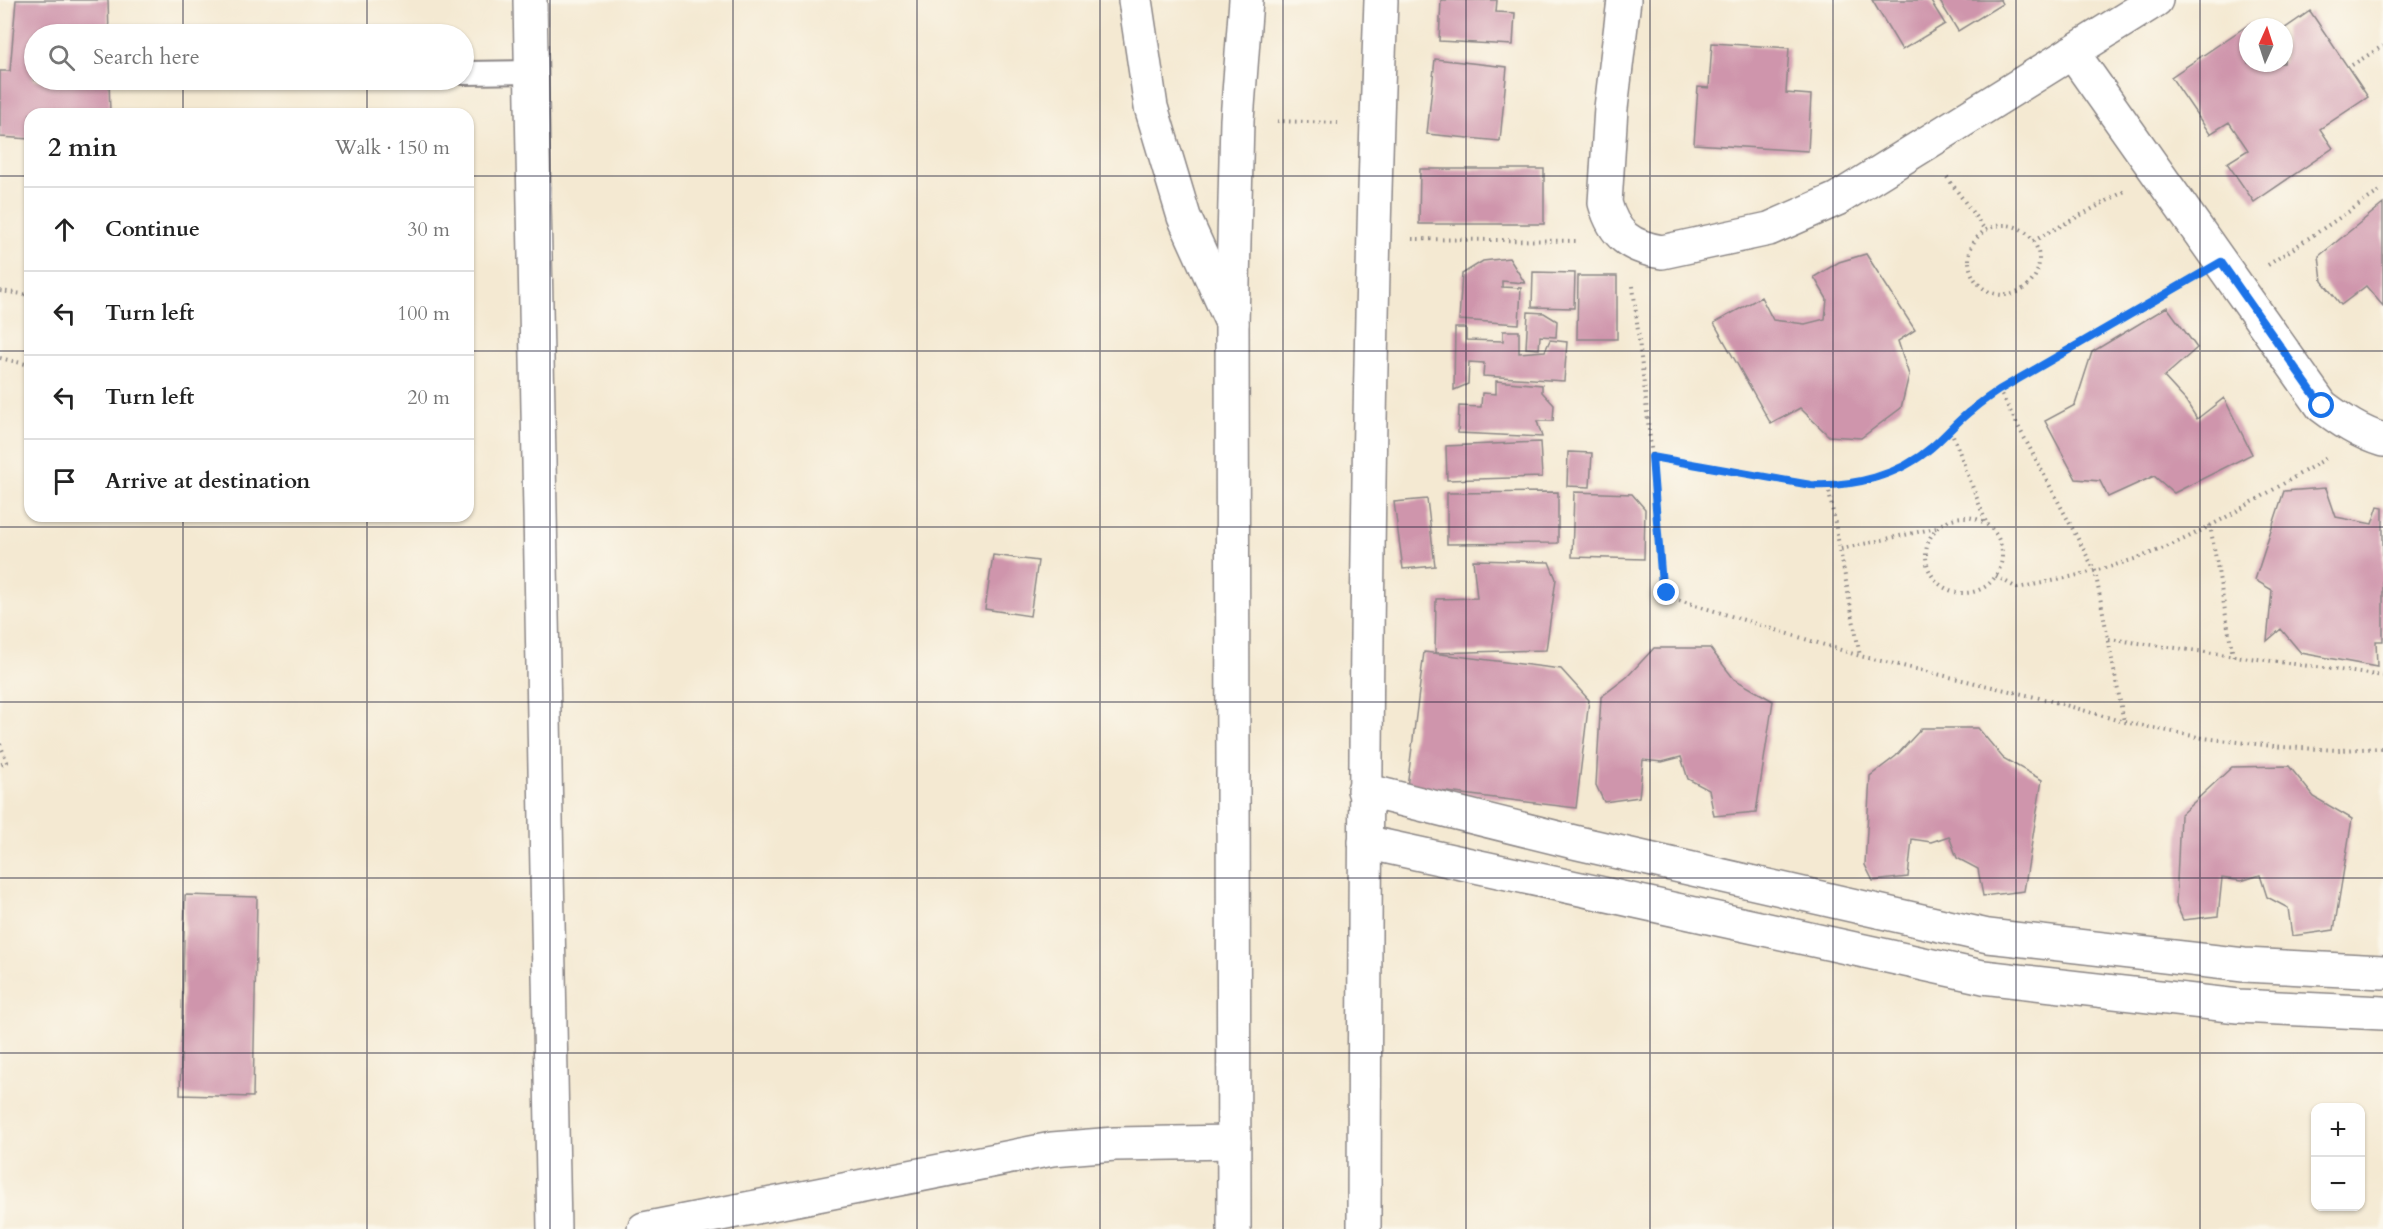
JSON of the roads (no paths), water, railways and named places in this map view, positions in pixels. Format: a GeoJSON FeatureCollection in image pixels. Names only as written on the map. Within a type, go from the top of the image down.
{"type":"FeatureCollection","features":[{"type":"Feature","properties":{"kind":"street"},"geometry":{"type":"LineString","coordinates":[[530,0],[554,1229]]}},
{"type":"Feature","properties":{"kind":"street"},"geometry":{"type":"LineString","coordinates":[[1135,0],[1151,107],[1184,217],[1232,323]]}},
{"type":"Feature","properties":{"kind":"street"},"geometry":{"type":"LineString","coordinates":[[1234,1229],[1232,323],[1237,120],[1246,0]]}},
{"type":"Feature","properties":{"kind":"street"},"geometry":{"type":"LineString","coordinates":[[1364,1229],[1365,790],[1372,239],[1381,0]]}},
{"type":"Feature","properties":{"kind":"street"},"geometry":{"type":"LineString","coordinates":[[1624,0],[1611,108],[1604,188],[1605,203],[1609,218],[1617,231],[1644,249],[1662,252],[1768,229],[1837,199],[2156,0]]}},
{"type":"Feature","properties":{"kind":"street"},"geometry":{"type":"LineString","coordinates":[[2072,52],[2322,406],[2343,422],[2375,437]]}},
{"type":"Feature","properties":{"kind":"street"},"geometry":{"type":"LineString","coordinates":[[1365,790],[1482,820],[1988,936],[2244,965],[2383,972]]}},
{"type":"Feature","properties":{"kind":"street"},"geometry":{"type":"LineString","coordinates":[[1474,866],[1482,820]]}},
{"type":"Feature","properties":{"kind":"street"},"geometry":{"type":"LineString","coordinates":[[1365,842],[1983,977],[2238,1006],[2383,1013]]}},
{"type":"Feature","properties":{"kind":"street"},"geometry":{"type":"LineString","coordinates":[[644,1229],[1052,1149],[1115,1143],[1234,1142]]}},
{"type":"Feature","properties":{"kind":"lane"},"geometry":{"type":"LineString","coordinates":[[474,73],[531,72]]}}]}
